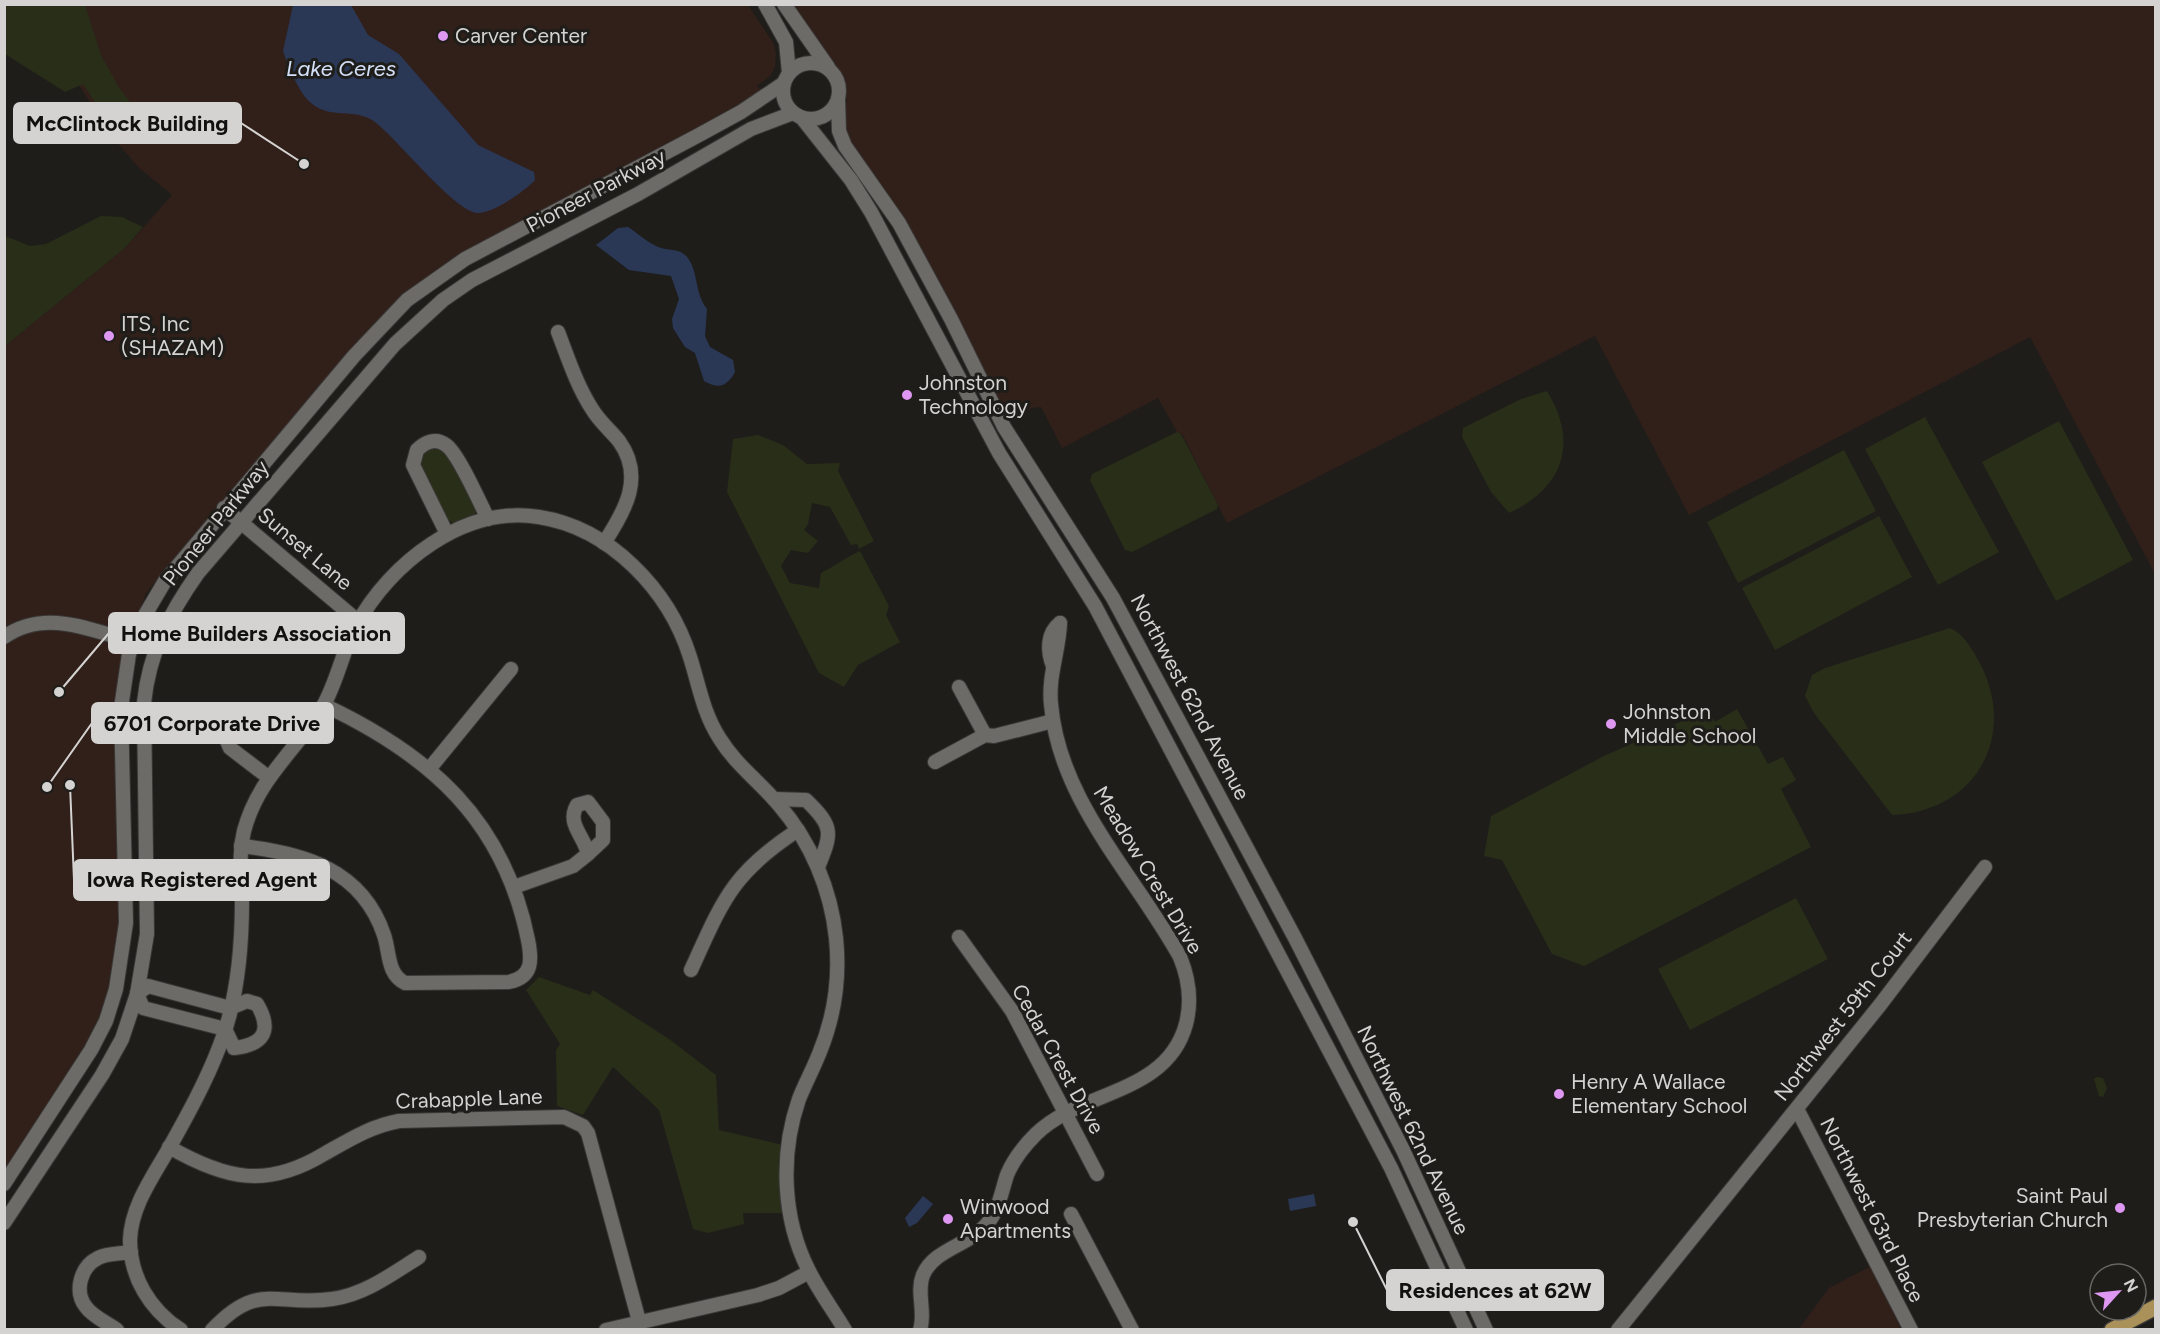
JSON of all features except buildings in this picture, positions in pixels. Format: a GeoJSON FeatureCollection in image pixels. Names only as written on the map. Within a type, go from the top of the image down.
{"type":"FeatureCollection","features":[{"type":"Feature","properties":{"kind":"main road"},"geometry":{"type":"LineString","coordinates":[[2112,1329],[2156,1307]]}},
{"type":"Feature","properties":{"kind":"street"},"geometry":{"type":"LineString","coordinates":[[765,4],[786,42],[786,104],[797,116],[813,119],[824,116],[833,109],[838,99],[836,78],[784,4]]}},
{"type":"Feature","properties":{"kind":"street"},"geometry":{"type":"LineString","coordinates":[[786,78],[798,66],[808,63],[819,64],[829,69]]}},
{"type":"Feature","properties":{"kind":"street","name":"Pioneer Parkway"},"geometry":{"type":"LineString","coordinates":[[7,1176],[91,1050],[106,1021],[116,989],[126,922],[121,708],[124,674],[133,643],[145,615],[165,581],[224,508],[384,322],[435,278],[465,259],[708,131],[786,78]]}},
{"type":"Feature","properties":{"kind":"street","name":"Northwest 62nd Avenue"},"geometry":{"type":"LineString","coordinates":[[838,99],[838,130],[845,146],[899,224],[951,319],[1004,427],[1113,598],[1304,954],[1403,1150],[1486,1329]]}},
{"type":"Feature","properties":{"kind":"street","name":"Pioneer Parkway"},"geometry":{"type":"LineString","coordinates":[[4,1223],[122,1040],[137,994],[147,934],[144,703],[147,678],[156,647],[181,597],[241,522],[395,344],[443,300],[472,280],[638,194],[751,129],[797,116]]}},
{"type":"Feature","properties":{"kind":"street","name":"Northwest 62nd Avenue"},"geometry":{"type":"LineString","coordinates":[[797,116],[851,180],[871,212],[999,453],[1095,606],[1390,1168],[1466,1329]]}},
{"type":"Feature","properties":{"kind":"street"},"geometry":{"type":"LineString","coordinates":[[558,332],[591,408],[623,447],[631,469],[632,482],[627,505],[604,543]]}},
{"type":"Feature","properties":{"kind":"street"},"geometry":{"type":"LineString","coordinates":[[447,534],[413,465],[417,450],[431,441],[440,441],[452,451],[488,519]]}},
{"type":"Feature","properties":{"kind":"street","name":"Sunset Lane"},"geometry":{"type":"LineString","coordinates":[[224,508],[358,621]]}},
{"type":"Feature","properties":{"kind":"street"},"geometry":{"type":"LineString","coordinates":[[181,1329],[158,1311],[146,1295],[137,1277],[130,1252],[130,1233],[138,1206],[199,1093],[223,1035],[240,950],[241,846],[252,808],[268,777],[324,705],[341,657],[358,621],[406,565],[447,534],[488,519],[509,515],[542,517],[563,522],[604,543],[632,565],[662,599],[683,639],[701,700],[716,734],[740,766],[774,799],[798,830],[818,867],[836,937],[836,986],[827,1030],[794,1116],[787,1160],[792,1223],[809,1272],[845,1329]]}},
{"type":"Feature","properties":{"kind":"street"},"geometry":{"type":"LineString","coordinates":[[4,637],[36,623],[58,622],[80,626],[133,643],[156,647]]}},
{"type":"Feature","properties":{"kind":"street","name":"Meadow Crest Drive"},"geometry":{"type":"LineString","coordinates":[[920,1329],[923,1320],[921,1288],[923,1276],[932,1262],[964,1244],[988,1224],[997,1209],[1011,1166],[1023,1148],[1038,1132],[1065,1113],[1133,1084],[1159,1068],[1178,1044],[1184,1030],[1190,1000],[1185,970],[1175,948],[1071,782],[1059,752],[1050,701],[1053,666]]}},
{"type":"Feature","properties":{"kind":"street"},"geometry":{"type":"LineString","coordinates":[[430,768],[511,669]]}},
{"type":"Feature","properties":{"kind":"street"},"geometry":{"type":"LineString","coordinates":[[959,687],[985,735]]}},
{"type":"Feature","properties":{"kind":"street"},"geometry":{"type":"LineString","coordinates":[[241,846],[302,856],[322,865],[347,881],[364,899],[379,923],[392,972],[405,983],[509,982],[519,980],[528,973],[532,962],[514,887],[503,861],[469,808],[430,768],[363,724],[324,705]]}},
{"type":"Feature","properties":{"kind":"street"},"geometry":{"type":"LineString","coordinates":[[268,777],[230,748],[223,732],[227,717],[241,710],[255,711],[296,743]]}},
{"type":"Feature","properties":{"kind":"street"},"geometry":{"type":"LineString","coordinates":[[935,762],[985,735],[994,736],[1053,721]]}},
{"type":"Feature","properties":{"kind":"street"},"geometry":{"type":"LineString","coordinates":[[774,799],[806,800],[825,818],[829,840],[818,867]]}},
{"type":"Feature","properties":{"kind":"street"},"geometry":{"type":"LineString","coordinates":[[691,970],[734,884],[761,855],[798,830]]}},
{"type":"Feature","properties":{"kind":"street"},"geometry":{"type":"LineString","coordinates":[[514,887],[573,866],[588,854]]}},
{"type":"Feature","properties":{"kind":"street","name":"Northwest 59th Court"},"geometry":{"type":"LineString","coordinates":[[1618,1329],[1880,1005],[1985,867]]}},
{"type":"Feature","properties":{"kind":"street","name":"Cedar Crest Drive"},"geometry":{"type":"LineString","coordinates":[[959,938],[1012,1011],[1097,1174]]}},
{"type":"Feature","properties":{"kind":"street"},"geometry":{"type":"LineString","coordinates":[[116,989],[137,994],[148,986],[230,1008],[247,1000],[257,1004],[265,1017],[265,1026],[261,1038],[252,1046],[234,1048],[223,1035],[143,1008],[137,994]]}},
{"type":"Feature","properties":{"kind":"street","name":"Northwest 63rd Place"},"geometry":{"type":"LineString","coordinates":[[1797,1109],[1911,1329]]}},
{"type":"Feature","properties":{"kind":"street","name":"Crabapple Lane"},"geometry":{"type":"LineString","coordinates":[[169,1147],[214,1170],[239,1176],[266,1176],[291,1170],[382,1124],[399,1121],[572,1119],[588,1133],[639,1321]]}},
{"type":"Feature","properties":{"kind":"street"},"geometry":{"type":"LineString","coordinates":[[7,1176],[30,1185]]}},
{"type":"Feature","properties":{"kind":"street"},"geometry":{"type":"LineString","coordinates":[[1071,1214],[1132,1329]]}},
{"type":"Feature","properties":{"kind":"street"},"geometry":{"type":"LineString","coordinates":[[117,1329],[88,1310],[80,1294],[80,1284],[88,1266],[96,1259],[130,1252]]}},
{"type":"Feature","properties":{"kind":"street"},"geometry":{"type":"LineString","coordinates":[[212,1329],[227,1314],[243,1304],[273,1297],[333,1299],[377,1284],[419,1257]]}},
{"type":"Feature","properties":{"kind":"street"},"geometry":{"type":"LineString","coordinates":[[606,1329],[758,1295],[787,1284],[809,1272]]}},
{"type":"Feature","properties":{"kind":"shaded area"},"geometry":{"type":"Polygon","coordinates":[[[51,5],[748,5],[774,44],[776,54],[775,67],[770,76],[757,86],[765,95],[435,278],[306,404],[146,593],[124,657],[122,935],[117,973],[101,1022],[5,1176],[5,346],[125,248],[172,195],[139,168],[113,138],[73,76],[51,5]]]}},
{"type":"Feature","properties":{"kind":"shaded area"},"geometry":{"type":"Polygon","coordinates":[[[790,5],[2155,5],[2155,574],[2030,337],[1689,515],[1595,336],[1227,523],[1182,434],[1177,432],[1158,398],[1062,448],[1041,407],[1032,408],[1008,421],[895,207],[853,147],[844,129],[847,91],[844,78],[790,5]]]}},
{"type":"Feature","properties":{"kind":"shaded area"},"geometry":{"type":"Polygon","coordinates":[[[1871,1266],[1901,1329],[1798,1330],[1829,1288],[1871,1266]]]}},
{"type":"Feature","properties":{"kind":"green space"},"geometry":{"type":"Polygon","coordinates":[[[4,5],[85,5],[101,55],[118,86],[147,125],[107,121],[83,84],[65,92],[5,54],[4,5]]]}},
{"type":"Feature","properties":{"kind":"green space"},"geometry":{"type":"Polygon","coordinates":[[[101,216],[122,217],[143,227],[125,248],[5,346],[5,236],[30,246],[46,244],[101,216]]]}},
{"type":"Feature","properties":{"kind":"green space"},"geometry":{"type":"Polygon","coordinates":[[[1547,391],[1557,410],[1562,428],[1563,446],[1560,462],[1553,477],[1542,491],[1509,513],[1491,492],[1462,437],[1463,428],[1521,399],[1547,391]]]}},
{"type":"Feature","properties":{"kind":"green space"},"geometry":{"type":"Polygon","coordinates":[[[1925,417],[1999,552],[1938,585],[1865,449],[1925,417]]]}},
{"type":"Feature","properties":{"kind":"green space"},"geometry":{"type":"Polygon","coordinates":[[[2059,421],[2133,560],[2056,601],[1982,462],[2059,421]]]}},
{"type":"Feature","properties":{"kind":"green space"},"geometry":{"type":"Polygon","coordinates":[[[1177,432],[1181,434],[1218,505],[1217,509],[1132,552],[1125,550],[1090,480],[1092,474],[1177,432]]]}},
{"type":"Feature","properties":{"kind":"green space"},"geometry":{"type":"Polygon","coordinates":[[[758,435],[783,445],[807,464],[840,463],[838,471],[874,541],[859,549],[857,544],[851,545],[830,507],[812,503],[808,524],[804,530],[818,541],[808,553],[791,550],[781,566],[790,583],[819,588],[821,573],[860,551],[889,606],[886,615],[900,642],[858,665],[844,687],[819,673],[727,492],[733,439],[758,435]]]}},
{"type":"Feature","properties":{"kind":"green space"},"geometry":{"type":"Polygon","coordinates":[[[433,445],[449,453],[477,511],[471,518],[455,524],[448,520],[421,468],[420,456],[433,445]]]}},
{"type":"Feature","properties":{"kind":"green space"},"geometry":{"type":"Polygon","coordinates":[[[1844,450],[1876,511],[1738,583],[1707,522],[1844,450]]]}},
{"type":"Feature","properties":{"kind":"green space"},"geometry":{"type":"Polygon","coordinates":[[[1879,516],[1912,577],[1775,650],[1742,588],[1879,516]]]}},
{"type":"Feature","properties":{"kind":"green space"},"geometry":{"type":"Polygon","coordinates":[[[1950,628],[1969,645],[1989,686],[1994,713],[1992,739],[1983,763],[1968,784],[1948,800],[1922,810],[1892,815],[1814,713],[1805,696],[1812,675],[1825,668],[1950,628]]]}},
{"type":"Feature","properties":{"kind":"green space"},"geometry":{"type":"Polygon","coordinates":[[[1709,709],[1715,722],[1737,709],[1768,764],[1783,757],[1796,780],[1781,789],[1811,847],[1584,966],[1552,954],[1502,860],[1484,856],[1491,816],[1604,756],[1709,709]]]}},
{"type":"Feature","properties":{"kind":"green space"},"geometry":{"type":"Polygon","coordinates":[[[1796,898],[1828,959],[1690,1030],[1658,969],[1796,898]]]}},
{"type":"Feature","properties":{"kind":"green space"},"geometry":{"type":"Polygon","coordinates":[[[539,977],[590,995],[593,990],[669,1039],[716,1075],[719,1130],[783,1145],[785,1213],[743,1213],[744,1224],[708,1233],[693,1229],[659,1110],[613,1067],[583,1115],[557,1106],[556,1050],[560,1044],[526,990],[539,977]]]}},
{"type":"Feature","properties":{"kind":"green space"},"geometry":{"type":"Polygon","coordinates":[[[2103,1078],[2107,1088],[2103,1097],[2099,1096],[2094,1079],[2103,1078]]]}},
{"type":"Feature","properties":{"kind":"water","name":"Lake Ceres"},"geometry":{"type":"Polygon","coordinates":[[[293,5],[351,5],[368,35],[399,54],[478,145],[534,172],[535,180],[516,196],[499,206],[476,213],[453,199],[375,122],[359,115],[326,111],[311,103],[298,86],[283,51],[293,5]]]}},
{"type":"Feature","properties":{"kind":"water"},"geometry":{"type":"Polygon","coordinates":[[[628,227],[657,246],[681,252],[691,263],[700,296],[707,309],[705,336],[710,347],[733,360],[735,372],[726,383],[718,386],[704,381],[695,353],[685,347],[673,328],[672,319],[679,299],[671,276],[629,270],[596,245],[618,228],[628,227]]]}},
{"type":"Feature","properties":{"kind":"water"},"geometry":{"type":"Polygon","coordinates":[[[1314,1194],[1316,1206],[1290,1211],[1288,1199],[1314,1194]]]}},
{"type":"Feature","properties":{"kind":"water"},"geometry":{"type":"Polygon","coordinates":[[[923,1196],[933,1204],[917,1223],[909,1227],[905,1218],[923,1196]]]}},
{"type":"Feature","properties":{"kind":"place","name":"Carver Center"},"geometry":{"type":"Point","coordinates":[443,36]}},
{"type":"Feature","properties":{"kind":"place","name":"McClintock Building"},"geometry":{"type":"Point","coordinates":[304,164]}},
{"type":"Feature","properties":{"kind":"place","name":"ITS, Inc (SHAZAM)"},"geometry":{"type":"Point","coordinates":[109,336]}},
{"type":"Feature","properties":{"kind":"place","name":"Johnston Technology"},"geometry":{"type":"Point","coordinates":[907,395]}},
{"type":"Feature","properties":{"kind":"place","name":"Home Builders Association"},"geometry":{"type":"Point","coordinates":[59,692]}},
{"type":"Feature","properties":{"kind":"place","name":"Johnston Middle School"},"geometry":{"type":"Point","coordinates":[1611,724]}},
{"type":"Feature","properties":{"kind":"place","name":"Iowa Registered Agent"},"geometry":{"type":"Point","coordinates":[70,785]}},
{"type":"Feature","properties":{"kind":"place","name":"6701 Corporate Drive"},"geometry":{"type":"Point","coordinates":[47,787]}},
{"type":"Feature","properties":{"kind":"place","name":"Henry A Wallace Elementary School"},"geometry":{"type":"Point","coordinates":[1559,1094]}},
{"type":"Feature","properties":{"kind":"place","name":"Saint Paul Presbyterian Church"},"geometry":{"type":"Point","coordinates":[2120,1208]}},
{"type":"Feature","properties":{"kind":"place","name":"Winwood Apartments"},"geometry":{"type":"Point","coordinates":[948,1219]}},
{"type":"Feature","properties":{"kind":"place","name":"Residences at 62W"},"geometry":{"type":"Point","coordinates":[1353,1222]}}]}
